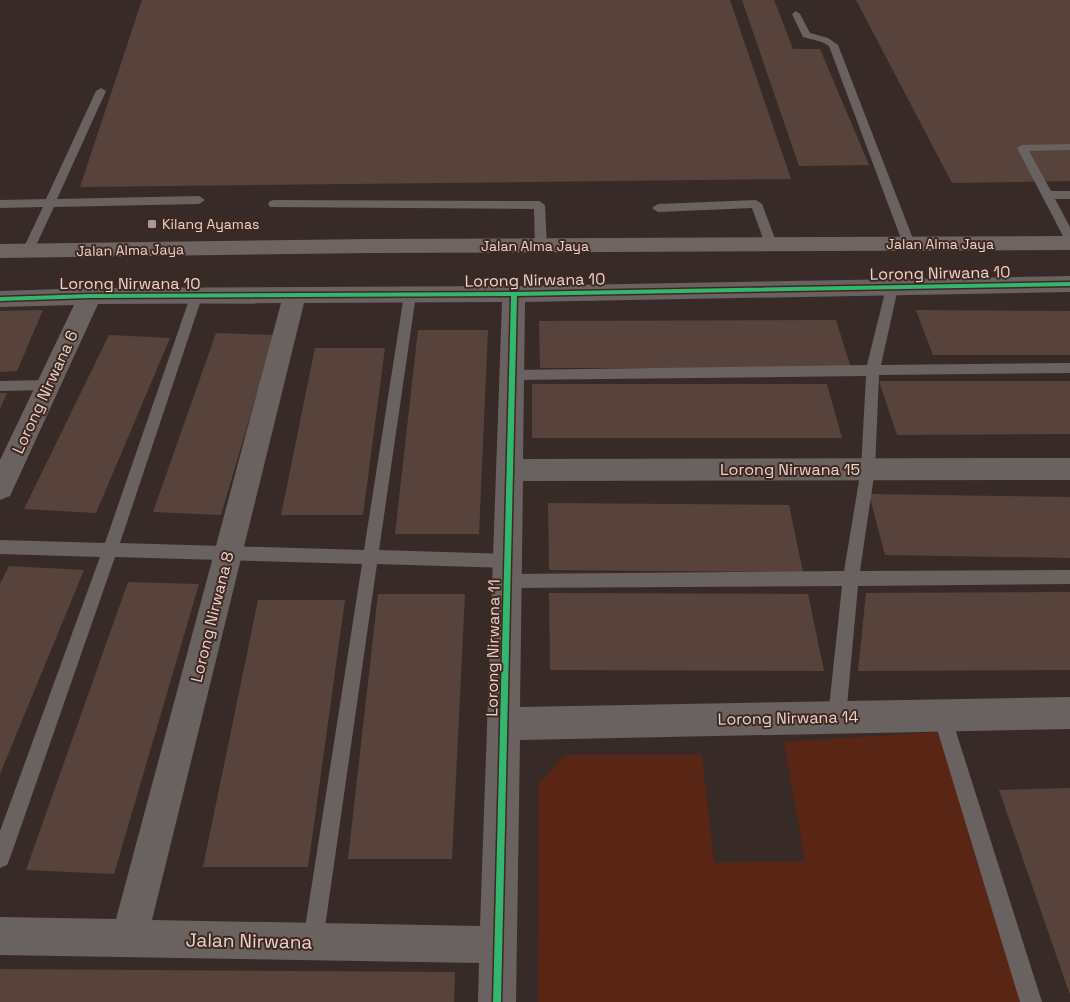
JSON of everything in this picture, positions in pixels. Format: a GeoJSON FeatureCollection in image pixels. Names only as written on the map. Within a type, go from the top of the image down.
{"type":"FeatureCollection","features":[{"type":"Feature","properties":{"kind":"street","name":"Jalan Alma Jaya"},"geometry":{"type":"LineString","coordinates":[[0,251],[1070,242]]}},
{"type":"Feature","properties":{"kind":"street","name":"Lorong Nirwana 10"},"geometry":{"type":"LineString","coordinates":[[0,299],[90,296],[514,294],[1070,284]]}},
{"type":"Feature","properties":{"kind":"street","name":"Lorong Nirwana 11"},"geometry":{"type":"LineString","coordinates":[[497,1002],[514,294]]}},
{"type":"Feature","properties":{"kind":"street","name":"Lorong Nirwana 8"},"geometry":{"type":"LineString","coordinates":[[129,939],[295,295]]}},
{"type":"Feature","properties":{"kind":"street","name":"Lorong Nirwana 6"},"geometry":{"type":"LineString","coordinates":[[1,482],[90,296]]}},
{"type":"Feature","properties":{"kind":"street","name":"Lorong Nirwana 15"},"geometry":{"type":"LineString","coordinates":[[510,470],[1070,469]]}},
{"type":"Feature","properties":{"kind":"street","name":"Lorong Nirwana 14"},"geometry":{"type":"LineString","coordinates":[[505,724],[1070,713]]}},
{"type":"Feature","properties":{"kind":"street","name":"Jalan Nirwana"},"geometry":{"type":"LineString","coordinates":[[0,936],[498,945]]}},
{"type":"Feature","properties":{"kind":"lane"},"geometry":{"type":"LineString","coordinates":[[796,14],[806,35],[825,40],[833,45],[909,244]]}},
{"type":"Feature","properties":{"kind":"lane"},"geometry":{"type":"LineString","coordinates":[[28,251],[100,91]]}},
{"type":"Feature","properties":{"kind":"lane"},"geometry":{"type":"LineString","coordinates":[[1070,147],[1022,148],[1070,238]]}},
{"type":"Feature","properties":{"kind":"lane"},"geometry":{"type":"LineString","coordinates":[[1047,196],[1070,195]]}},
{"type":"Feature","properties":{"kind":"lane"},"geometry":{"type":"LineString","coordinates":[[0,204],[199,200]]}},
{"type":"Feature","properties":{"kind":"lane"},"geometry":{"type":"LineString","coordinates":[[274,204],[539,205],[541,246]]}},
{"type":"Feature","properties":{"kind":"lane"},"geometry":{"type":"LineString","coordinates":[[658,208],[756,204],[771,244]]}},
{"type":"Feature","properties":{"kind":"lane"},"geometry":{"type":"LineString","coordinates":[[837,718],[851,578],[868,469],[873,370],[892,288]]}},
{"type":"Feature","properties":{"kind":"lane"},"geometry":{"type":"LineString","coordinates":[[313,943],[410,295]]}},
{"type":"Feature","properties":{"kind":"lane"},"geometry":{"type":"LineString","coordinates":[[0,858],[110,550],[196,297]]}},
{"type":"Feature","properties":{"kind":"lane"},"geometry":{"type":"LineString","coordinates":[[512,375],[1070,368]]}},
{"type":"Feature","properties":{"kind":"lane"},"geometry":{"type":"LineString","coordinates":[[0,386],[48,385]]}},
{"type":"Feature","properties":{"kind":"lane"},"geometry":{"type":"LineString","coordinates":[[0,547],[371,557],[508,571],[851,578],[1070,577]]}},
{"type":"Feature","properties":{"kind":"lane"},"geometry":{"type":"LineString","coordinates":[[942,716],[1031,1002]]}},
{"type":"Feature","properties":{"kind":"shaded area"},"geometry":{"type":"Polygon","coordinates":[[[938,732],[1021,1002],[538,1002],[539,783],[565,755],[702,755],[714,863],[805,861],[784,742],[938,732]]]}},
{"type":"Feature","properties":{"kind":"building"},"geometry":{"type":"Polygon","coordinates":[[[142,0],[730,0],[791,179],[80,187],[142,0]]]}},
{"type":"Feature","properties":{"kind":"building"},"geometry":{"type":"Polygon","coordinates":[[[742,0],[774,0],[793,49],[820,49],[869,165],[799,166],[742,0]]]}},
{"type":"Feature","properties":{"kind":"building"},"geometry":{"type":"Polygon","coordinates":[[[856,0],[1070,0],[1070,181],[952,183],[856,0]]]}},
{"type":"Feature","properties":{"kind":"building"},"geometry":{"type":"Polygon","coordinates":[[[43,310],[17,371],[0,372],[0,311],[43,310]]]}},
{"type":"Feature","properties":{"kind":"building"},"geometry":{"type":"Polygon","coordinates":[[[916,310],[1070,311],[1070,355],[933,355],[916,310]]]}},
{"type":"Feature","properties":{"kind":"building"},"geometry":{"type":"Polygon","coordinates":[[[836,320],[851,368],[540,368],[539,321],[836,320]]]}},
{"type":"Feature","properties":{"kind":"building"},"geometry":{"type":"Polygon","coordinates":[[[418,330],[488,330],[479,534],[395,534],[418,330]]]}},
{"type":"Feature","properties":{"kind":"building"},"geometry":{"type":"Polygon","coordinates":[[[216,333],[274,335],[221,515],[153,512],[216,333]]]}},
{"type":"Feature","properties":{"kind":"building"},"geometry":{"type":"Polygon","coordinates":[[[109,335],[170,338],[96,513],[24,509],[109,335]]]}},
{"type":"Feature","properties":{"kind":"building"},"geometry":{"type":"Polygon","coordinates":[[[315,348],[385,348],[363,515],[281,515],[315,348]]]}},
{"type":"Feature","properties":{"kind":"building"},"geometry":{"type":"Polygon","coordinates":[[[879,381],[1070,381],[1070,434],[897,435],[879,381]]]}},
{"type":"Feature","properties":{"kind":"building"},"geometry":{"type":"Polygon","coordinates":[[[532,384],[827,384],[842,438],[532,438],[532,384]]]}},
{"type":"Feature","properties":{"kind":"building"},"geometry":{"type":"Polygon","coordinates":[[[0,393],[7,393],[0,409],[0,393]]]}},
{"type":"Feature","properties":{"kind":"building"},"geometry":{"type":"Polygon","coordinates":[[[869,494],[1070,497],[1070,558],[885,555],[869,494]]]}},
{"type":"Feature","properties":{"kind":"building"},"geometry":{"type":"Polygon","coordinates":[[[548,503],[789,505],[803,572],[549,570],[548,503]]]}},
{"type":"Feature","properties":{"kind":"building"},"geometry":{"type":"Polygon","coordinates":[[[9,566],[84,570],[0,774],[0,584],[9,566]]]}},
{"type":"Feature","properties":{"kind":"building"},"geometry":{"type":"Polygon","coordinates":[[[128,582],[199,584],[114,874],[26,870],[128,582]]]}},
{"type":"Feature","properties":{"kind":"building"},"geometry":{"type":"Polygon","coordinates":[[[1070,592],[1070,670],[858,671],[866,593],[1070,592]]]}},
{"type":"Feature","properties":{"kind":"building"},"geometry":{"type":"Polygon","coordinates":[[[549,593],[808,594],[824,671],[550,670],[549,593]]]}},
{"type":"Feature","properties":{"kind":"building"},"geometry":{"type":"Polygon","coordinates":[[[378,594],[465,594],[452,859],[348,859],[378,594]]]}},
{"type":"Feature","properties":{"kind":"building"},"geometry":{"type":"Polygon","coordinates":[[[258,600],[345,600],[308,867],[203,867],[258,600]]]}},
{"type":"Feature","properties":{"kind":"building"},"geometry":{"type":"Polygon","coordinates":[[[1070,788],[1070,995],[999,790],[1070,788]]]}},
{"type":"Feature","properties":{"kind":"building"},"geometry":{"type":"Polygon","coordinates":[[[0,969],[455,972],[454,1002],[0,1002],[0,969]]]}},
{"type":"Feature","properties":{"kind":"cycle path"},"geometry":{"type":"LineString","coordinates":[[0,299],[90,296],[514,294],[1070,284]]}},
{"type":"Feature","properties":{"kind":"cycle path"},"geometry":{"type":"LineString","coordinates":[[497,1002],[514,294]]}},
{"type":"Feature","properties":{"kind":"place","name":"Kilang Ayamas"},"geometry":{"type":"Point","coordinates":[152,224]}}]}
